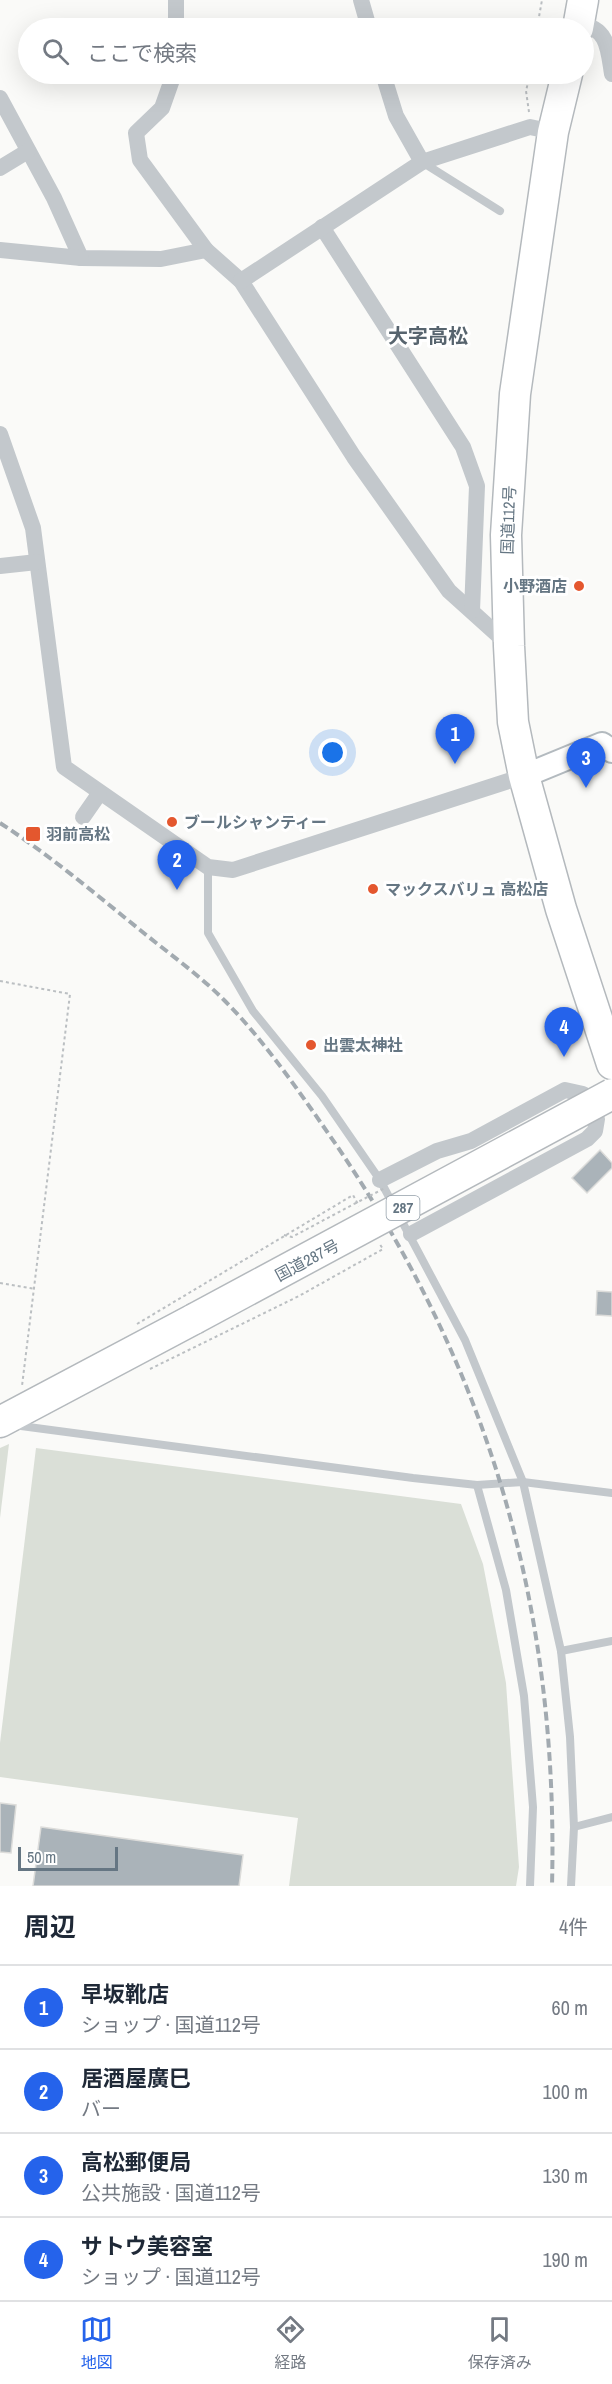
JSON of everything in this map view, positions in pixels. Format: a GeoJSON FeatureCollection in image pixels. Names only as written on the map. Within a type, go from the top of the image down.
{"type":"FeatureCollection","features":[{"type":"Feature","properties":{"kind":"highway","name":"国道112号"},"geometry":{"type":"LineString","coordinates":[[562,84],[542,129],[515,394],[506,535],[509,646],[513,722],[524,776],[561,909],[612,1064]]}},
{"type":"Feature","properties":{"kind":"highway","name":"287"},"geometry":{"type":"LineString","coordinates":[[193,1318],[601,1104],[612,1079]]}},
{"type":"Feature","properties":{"kind":"highway","name":"国道287号"},"geometry":{"type":"LineString","coordinates":[[8,1419],[193,1318],[601,1104]]}},
{"type":"Feature","properties":{"kind":"street"},"geometry":{"type":"LineString","coordinates":[[176,0],[176,18]]}},
{"type":"Feature","properties":{"kind":"street"},"geometry":{"type":"LineString","coordinates":[[361,0],[366,18]]}},
{"type":"Feature","properties":{"kind":"street"},"geometry":{"type":"LineString","coordinates":[[594,27],[601,32],[612,74]]}},
{"type":"Feature","properties":{"kind":"street"},"geometry":{"type":"LineString","coordinates":[[170,84],[162,108],[136,133],[140,160],[206,250],[241,281],[354,458],[449,591],[509,646]]}},
{"type":"Feature","properties":{"kind":"street"},"geometry":{"type":"LineString","coordinates":[[386,84],[396,116],[418,164]]}},
{"type":"Feature","properties":{"kind":"street"},"geometry":{"type":"LineString","coordinates":[[0,98],[54,198],[81,258]]}},
{"type":"Feature","properties":{"kind":"street"},"geometry":{"type":"LineString","coordinates":[[241,281],[418,164],[542,129]]}},
{"type":"Feature","properties":{"kind":"street"},"geometry":{"type":"LineString","coordinates":[[0,168],[28,150]]}},
{"type":"Feature","properties":{"kind":"street"},"geometry":{"type":"LineString","coordinates":[[321,227],[463,447],[477,491],[472,611]]}},
{"type":"Feature","properties":{"kind":"street"},"geometry":{"type":"LineString","coordinates":[[0,249],[81,258],[161,258],[206,250]]}},
{"type":"Feature","properties":{"kind":"street"},"geometry":{"type":"LineString","coordinates":[[0,434],[5,464],[33,528],[64,767],[99,794],[208,867],[232,870],[524,776],[609,745]]}},
{"type":"Feature","properties":{"kind":"street"},"geometry":{"type":"LineString","coordinates":[[477,491],[508,492]]}},
{"type":"Feature","properties":{"kind":"street"},"geometry":{"type":"LineString","coordinates":[[0,566],[37,562]]}},
{"type":"Feature","properties":{"kind":"street"},"geometry":{"type":"LineString","coordinates":[[83,817],[99,794]]}},
{"type":"Feature","properties":{"kind":"street"},"geometry":{"type":"LineString","coordinates":[[383,1184],[437,1151],[471,1141],[565,1090],[601,1104],[595,1131],[587,1139],[411,1234]]}},
{"type":"Feature","properties":{"kind":"lane"},"geometry":{"type":"LineString","coordinates":[[418,164],[500,211]]}},
{"type":"Feature","properties":{"kind":"lane"},"geometry":{"type":"LineString","coordinates":[[208,867],[208,933],[254,1011],[322,1096],[383,1184],[465,1340],[523,1482],[561,1652],[570,1737],[574,1827],[571,1886]]}},
{"type":"Feature","properties":{"kind":"lane"},"geometry":{"type":"LineString","coordinates":[[8,1419],[21,1426],[477,1485],[523,1482],[612,1493]]}},
{"type":"Feature","properties":{"kind":"lane"},"geometry":{"type":"LineString","coordinates":[[477,1485],[506,1590],[524,1696],[533,1806],[530,1886]]}},
{"type":"Feature","properties":{"kind":"lane"},"geometry":{"type":"LineString","coordinates":[[561,1652],[612,1641]]}},
{"type":"Feature","properties":{"kind":"lane"},"geometry":{"type":"LineString","coordinates":[[574,1827],[612,1817]]}},
{"type":"Feature","properties":{"kind":"path"},"geometry":{"type":"LineString","coordinates":[[539,18],[542,0]]}},
{"type":"Feature","properties":{"kind":"path"},"geometry":{"type":"LineString","coordinates":[[528,84],[526,91],[542,129]]}},
{"type":"Feature","properties":{"kind":"path"},"geometry":{"type":"LineString","coordinates":[[0,981],[70,994],[35,1288],[8,1419]]}},
{"type":"Feature","properties":{"kind":"path"},"geometry":{"type":"LineString","coordinates":[[284,1235],[292,1237],[354,1204],[383,1184]]}},
{"type":"Feature","properties":{"kind":"path"},"geometry":{"type":"LineString","coordinates":[[0,1283],[35,1288]]}},
{"type":"Feature","properties":{"kind":"shaded area"},"geometry":{"type":"Polygon","coordinates":[[[9,1444],[0,1518],[0,1448],[9,1444]]]}},
{"type":"Feature","properties":{"kind":"shaded area"},"geometry":{"type":"Polygon","coordinates":[[[36,1448],[461,1504],[483,1564],[506,1683],[519,1867],[516,1886],[289,1886],[298,1818],[0,1777],[0,1743],[36,1448]]]}},
{"type":"Feature","properties":{"kind":"building"},"geometry":{"type":"Polygon","coordinates":[[[600,1150],[612,1163],[612,1168],[587,1193],[572,1178],[600,1150]]]}},
{"type":"Feature","properties":{"kind":"building"},"geometry":{"type":"Polygon","coordinates":[[[597,1291],[612,1292],[612,1316],[596,1315],[597,1291]]]}},
{"type":"Feature","properties":{"kind":"building"},"geometry":{"type":"Polygon","coordinates":[[[0,1803],[16,1805],[11,1853],[0,1852],[0,1803]]]}},
{"type":"Feature","properties":{"kind":"building"},"geometry":{"type":"Polygon","coordinates":[[[41,1827],[243,1855],[239,1886],[33,1886],[41,1827]]]}},
{"type":"Feature","properties":{"kind":"railway"},"geometry":{"type":"LineString","coordinates":[[0,823],[56,863],[185,965],[237,1014],[278,1063],[328,1133],[384,1220],[431,1308],[471,1398],[503,1491],[526,1585],[542,1683],[551,1783],[552,1886]]}},
{"type":"Feature","properties":{"kind":"place","name":"小野酒店"},"geometry":{"type":"Point","coordinates":[579,586]}},
{"type":"Feature","properties":{"kind":"place","name":"早坂靴店"},"geometry":{"type":"Point","coordinates":[455,764]}},
{"type":"Feature","properties":{"kind":"place","name":"高松郵便局"},"geometry":{"type":"Point","coordinates":[586,788]}},
{"type":"Feature","properties":{"kind":"place","name":"ブールシャンティー"},"geometry":{"type":"Point","coordinates":[172,822]}},
{"type":"Feature","properties":{"kind":"place","name":"羽前高松"},"geometry":{"type":"Point","coordinates":[33,834]}},
{"type":"Feature","properties":{"kind":"place","name":"マックスバリュ 高松店"},"geometry":{"type":"Point","coordinates":[373,889]}},
{"type":"Feature","properties":{"kind":"place","name":"居酒屋廣巳"},"geometry":{"type":"Point","coordinates":[177,890]}},
{"type":"Feature","properties":{"kind":"place","name":"出雲太神社"},"geometry":{"type":"Point","coordinates":[311,1045]}},
{"type":"Feature","properties":{"kind":"place","name":"サトウ美容室"},"geometry":{"type":"Point","coordinates":[564,1057]}},
{"type":"Feature","properties":{"kind":"district","name":"大字高松"},"geometry":{"type":"Point","coordinates":[428,336]}}]}
